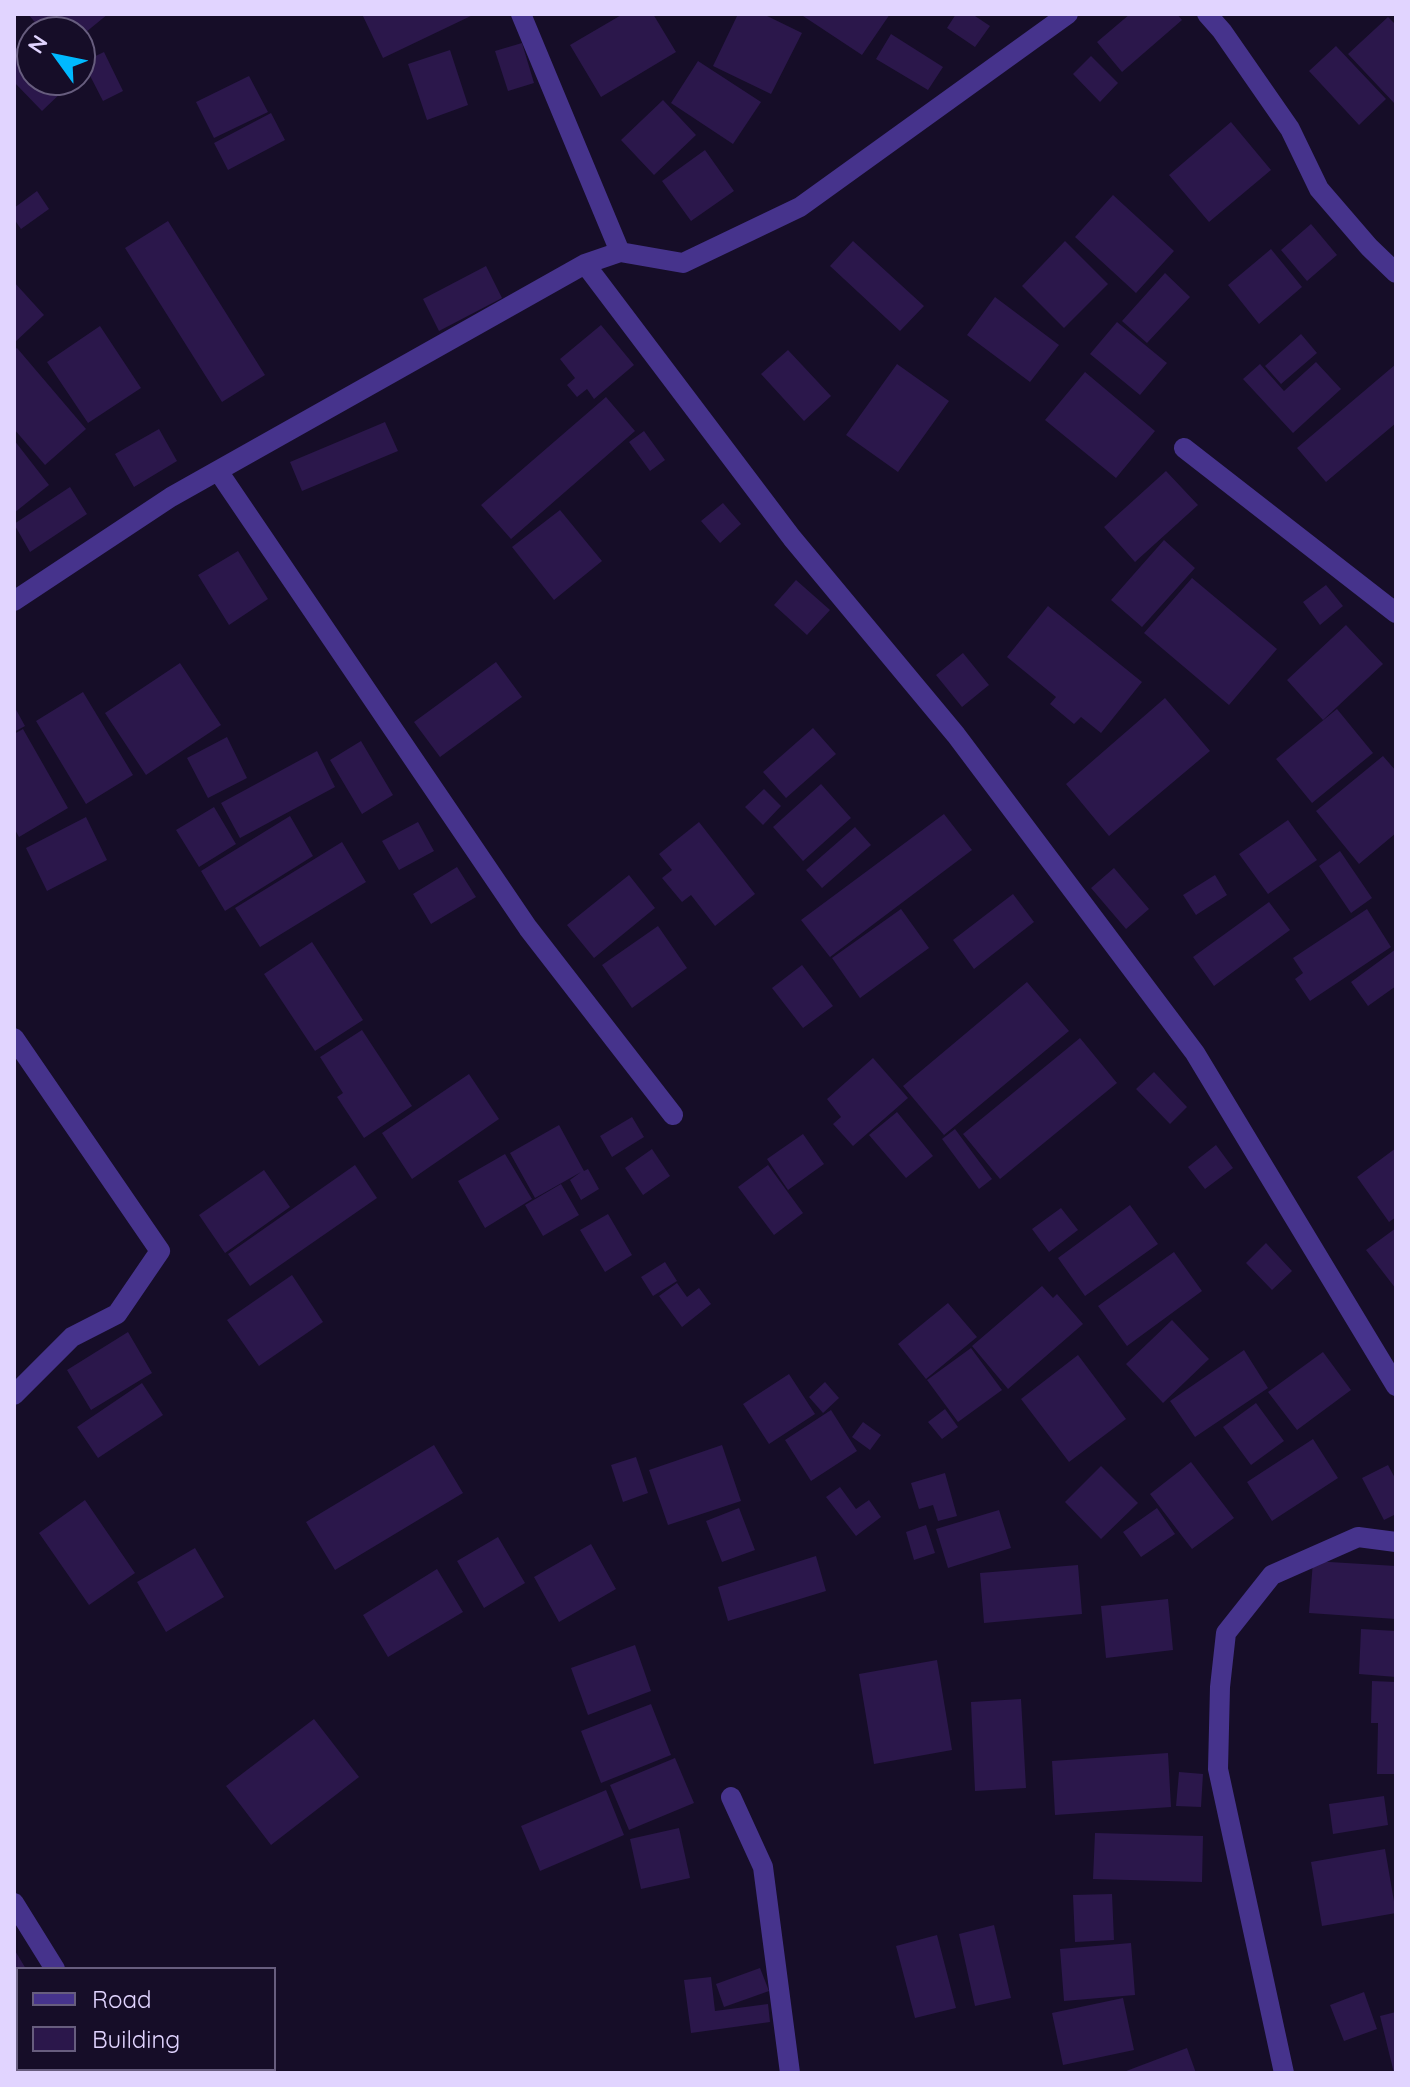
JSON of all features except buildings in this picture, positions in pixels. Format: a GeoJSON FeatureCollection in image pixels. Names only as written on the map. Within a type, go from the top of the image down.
{"type":"FeatureCollection","features":[{"type":"Feature","properties":{"kind":"street"},"geometry":{"type":"LineString","coordinates":[[521,14],[620,252]]}},
{"type":"Feature","properties":{"kind":"street"},"geometry":{"type":"LineString","coordinates":[[14,601],[171,497],[585,264],[620,252],[683,263],[800,207],[1068,14]]}},
{"type":"Feature","properties":{"kind":"street"},"geometry":{"type":"LineString","coordinates":[[1207,14],[1290,129],[1319,189],[1396,273]]}},
{"type":"Feature","properties":{"kind":"street"},"geometry":{"type":"LineString","coordinates":[[585,264],[792,538],[956,735],[1195,1053],[1396,1386]]}},
{"type":"Feature","properties":{"kind":"street"},"geometry":{"type":"LineString","coordinates":[[1184,448],[1396,613]]}},
{"type":"Feature","properties":{"kind":"street"},"geometry":{"type":"LineString","coordinates":[[218,471],[528,928],[673,1115]]}},
{"type":"Feature","properties":{"kind":"street"},"geometry":{"type":"LineString","coordinates":[[14,1038],[160,1251],[117,1314],[72,1337],[14,1395]]}},
{"type":"Feature","properties":{"kind":"street"},"geometry":{"type":"LineString","coordinates":[[1284,2073],[1218,1769],[1220,1687],[1226,1633],[1272,1575],[1358,1537],[1396,1542]]}},
{"type":"Feature","properties":{"kind":"street"},"geometry":{"type":"LineString","coordinates":[[731,1797],[763,1867],[790,2073]]}},
{"type":"Feature","properties":{"kind":"street"},"geometry":{"type":"LineString","coordinates":[[14,1903],[54,1967]]}}]}
